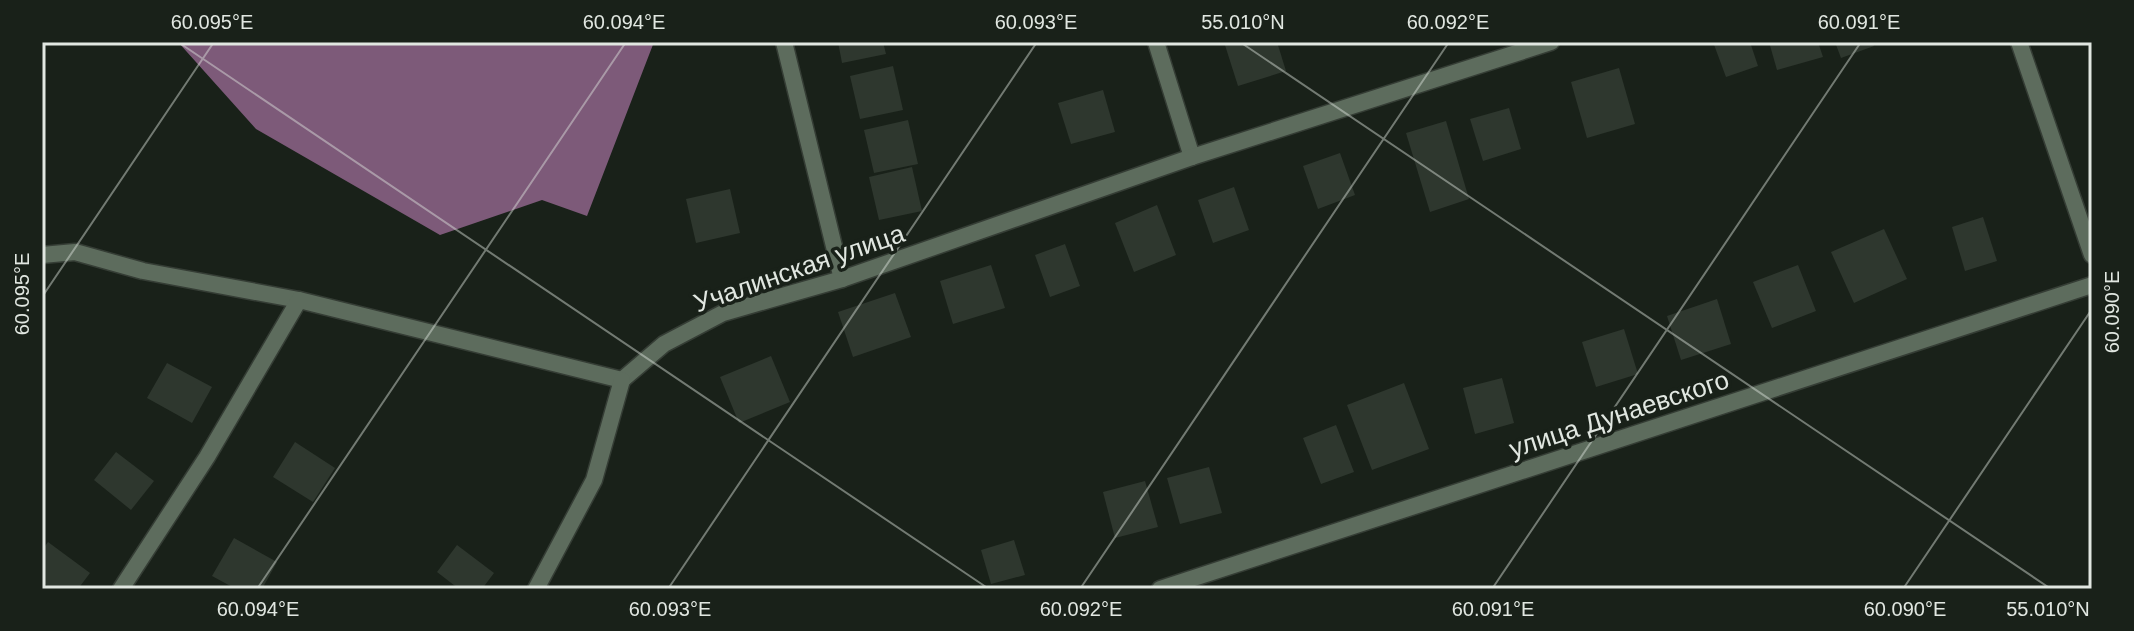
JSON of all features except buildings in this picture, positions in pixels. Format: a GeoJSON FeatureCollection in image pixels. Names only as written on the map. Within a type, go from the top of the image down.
{"type":"FeatureCollection","features":[{"type":"Feature","properties":{"kind":"street"},"geometry":{"type":"LineString","coordinates":[[784,42],[842,279]]}},
{"type":"Feature","properties":{"kind":"street"},"geometry":{"type":"LineString","coordinates":[[1156,42],[1192,157]]}},
{"type":"Feature","properties":{"kind":"street","name":"Учалинская улица"},"geometry":{"type":"LineString","coordinates":[[622,380],[664,344],[723,313],[842,279],[1192,157],[1551,42]]}},
{"type":"Feature","properties":{"kind":"street"},"geometry":{"type":"LineString","coordinates":[[2019,42],[2092,255]]}},
{"type":"Feature","properties":{"kind":"street"},"geometry":{"type":"LineString","coordinates":[[42,255],[75,252],[143,271],[299,300],[622,380],[594,480],[536,589]]}},
{"type":"Feature","properties":{"kind":"street","name":"улица Дунаевского"},"geometry":{"type":"LineString","coordinates":[[1160,589],[2092,285]]}},
{"type":"Feature","properties":{"kind":"street"},"geometry":{"type":"LineString","coordinates":[[121,589],[207,457],[299,300]]}},
{"type":"Feature","properties":{"kind":"shaded area"},"geometry":{"type":"Polygon","coordinates":[[[178,42],[654,42],[587,216],[542,200],[440,235],[256,129],[178,42]]]}}]}
